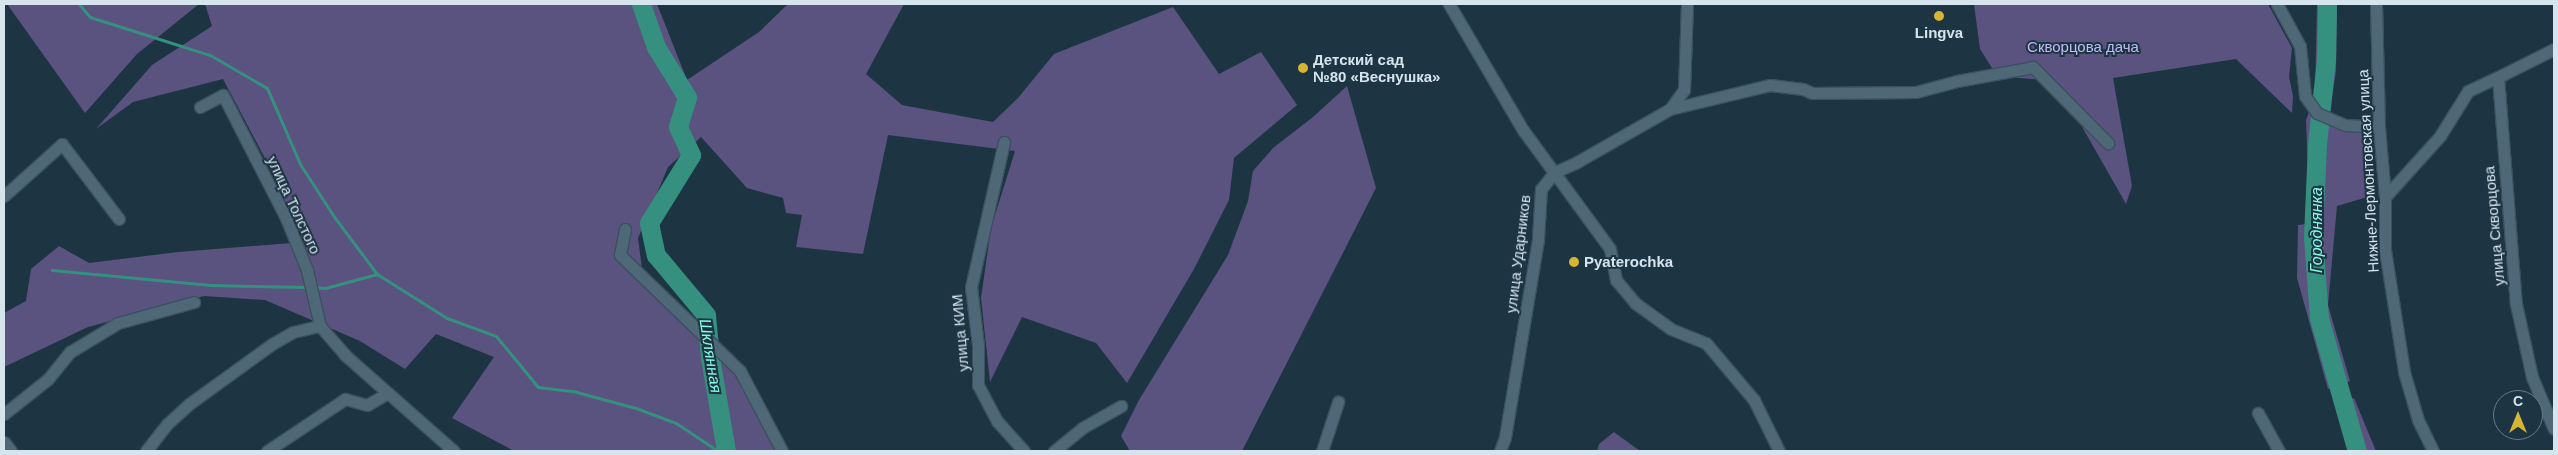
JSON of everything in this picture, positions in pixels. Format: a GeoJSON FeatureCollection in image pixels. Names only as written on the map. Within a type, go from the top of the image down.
{"type":"FeatureCollection","features":[{"type":"Feature","properties":{"kind":"street"},"geometry":{"type":"LineString","coordinates":[[1449,4],[1523,130],[1610,248],[1616,280],[1635,303],[1671,329],[1706,343],[1754,400],[1779,451]]}},
{"type":"Feature","properties":{"kind":"street"},"geometry":{"type":"LineString","coordinates":[[1670,109],[1684,90],[1687,4]]}},
{"type":"Feature","properties":{"kind":"street"},"geometry":{"type":"LineString","coordinates":[[2277,4],[2300,46],[2305,96],[2317,113],[2345,125],[2380,127]]}},
{"type":"Feature","properties":{"kind":"street","name":"Нижне-Лермонтовская улица"},"geometry":{"type":"LineString","coordinates":[[2376,4],[2380,127],[2385,197],[2385,250],[2404,372],[2418,420],[2432,451]]}},
{"type":"Feature","properties":{"kind":"street"},"geometry":{"type":"LineString","coordinates":[[2385,197],[2440,136],[2468,91],[2554,49]]}},
{"type":"Feature","properties":{"kind":"street"},"geometry":{"type":"LineString","coordinates":[[1554,172],[1577,162],[1670,109],[1770,85],[1812,93],[1916,92],[1957,80],[2033,67],[2108,143]]}},
{"type":"Feature","properties":{"kind":"street","name":"улица Скворцова"},"geometry":{"type":"LineString","coordinates":[[2498,77],[2516,304],[2532,377],[2554,429]]}},
{"type":"Feature","properties":{"kind":"street","name":"улица Толстого"},"geometry":{"type":"LineString","coordinates":[[200,107],[223,95],[286,218],[309,280],[320,326],[345,355],[454,451]]}},
{"type":"Feature","properties":{"kind":"street","name":"улица КИМ"},"geometry":{"type":"LineString","coordinates":[[1004,142],[971,287],[978,345],[978,385],[996,421],[1024,451]]}},
{"type":"Feature","properties":{"kind":"street"},"geometry":{"type":"LineString","coordinates":[[4,196],[62,144],[119,219]]}},
{"type":"Feature","properties":{"kind":"street","name":"улица Ударников"},"geometry":{"type":"LineString","coordinates":[[1500,451],[1506,437],[1538,240],[1541,189],[1554,172]]}},
{"type":"Feature","properties":{"kind":"street"},"geometry":{"type":"LineString","coordinates":[[625,229],[620,255],[740,371],[782,451]]}},
{"type":"Feature","properties":{"kind":"street"},"geometry":{"type":"LineString","coordinates":[[4,414],[48,379],[70,352],[118,323],[194,302]]}},
{"type":"Feature","properties":{"kind":"street"},"geometry":{"type":"LineString","coordinates":[[146,451],[167,424],[189,404],[272,344],[293,332],[320,326]]}},
{"type":"Feature","properties":{"kind":"street"},"geometry":{"type":"LineString","coordinates":[[266,451],[345,400],[367,405],[388,393]]}},
{"type":"Feature","properties":{"kind":"street"},"geometry":{"type":"LineString","coordinates":[[1322,451],[1338,402]]}},
{"type":"Feature","properties":{"kind":"street"},"geometry":{"type":"LineString","coordinates":[[1054,451],[1082,428],[1121,406]]}},
{"type":"Feature","properties":{"kind":"street"},"geometry":{"type":"LineString","coordinates":[[2258,413],[2280,451]]}},
{"type":"Feature","properties":{"kind":"street"},"geometry":{"type":"LineString","coordinates":[[4,442],[11,451]]}},
{"type":"Feature","properties":{"kind":"green space"},"geometry":{"type":"Polygon","coordinates":[[[7,4],[199,4],[137,54],[85,113],[7,4]]]}},
{"type":"Feature","properties":{"kind":"green space"},"geometry":{"type":"Polygon","coordinates":[[[205,4],[657,4],[687,80],[759,32],[788,4],[904,4],[866,74],[902,105],[993,122],[1018,98],[1054,54],[1173,7],[1219,74],[1261,52],[1297,105],[1234,158],[1229,200],[1194,269],[1127,383],[1096,343],[1022,317],[990,382],[981,298],[991,228],[1015,151],[888,135],[863,254],[796,247],[802,215],[786,213],[783,198],[747,188],[701,137],[668,167],[638,238],[643,276],[711,339],[785,451],[514,451],[452,418],[494,357],[436,334],[405,369],[360,341],[265,300],[204,296],[88,327],[4,367],[4,313],[26,301],[31,269],[59,246],[89,263],[178,252],[304,242],[267,162],[223,79],[133,102],[96,129],[152,65],[212,26],[205,4]]]}},
{"type":"Feature","properties":{"kind":"green space","name":"Скворцова дача"},"geometry":{"type":"Polygon","coordinates":[[[1974,4],[2268,4],[2292,48],[2289,77],[2293,96],[2292,113],[2236,59],[2113,78],[2132,186],[2126,204],[2056,81],[1997,76],[1980,49],[1974,4]]]}},
{"type":"Feature","properties":{"kind":"green space"},"geometry":{"type":"Polygon","coordinates":[[[2317,4],[2337,4],[2336,71],[2330,110],[2325,122],[2343,129],[2372,133],[2374,195],[2337,206],[2328,305],[2350,381],[2328,389],[2297,278],[2298,225],[2306,224],[2309,201],[2306,120],[2315,97],[2317,4]]]}},
{"type":"Feature","properties":{"kind":"green space"},"geometry":{"type":"Polygon","coordinates":[[[1347,86],[1376,188],[1242,451],[1130,451],[1121,436],[1139,400],[1228,255],[1248,201],[1253,171],[1273,148],[1313,117],[1347,86]]]}},
{"type":"Feature","properties":{"kind":"green space"},"geometry":{"type":"Polygon","coordinates":[[[2354,398],[2376,451],[2353,451],[2333,401],[2354,398]]]}},
{"type":"Feature","properties":{"kind":"green space"},"geometry":{"type":"Polygon","coordinates":[[[1614,432],[1640,451],[1597,451],[1599,444],[1614,432]]]}},
{"type":"Feature","properties":{"kind":"waterway"},"geometry":{"type":"LineString","coordinates":[[79,4],[90,17],[210,55],[267,88],[300,164],[335,218],[377,274],[447,318],[496,336],[538,387],[573,391],[636,408],[676,423],[718,451]]}},
{"type":"Feature","properties":{"kind":"waterway","name":"Шклянная"},"geometry":{"type":"LineString","coordinates":[[641,4],[656,47],[687,97],[678,127],[691,155],[649,223],[656,255],[706,315],[710,358],[726,451]]}},
{"type":"Feature","properties":{"kind":"waterway","name":"Городнянка"},"geometry":{"type":"LineString","coordinates":[[2327,4],[2326,59],[2317,145],[2313,237],[2319,318],[2357,451]]}},
{"type":"Feature","properties":{"kind":"waterway"},"geometry":{"type":"LineString","coordinates":[[52,270],[210,285],[308,287]]}},
{"type":"Feature","properties":{"kind":"waterway"},"geometry":{"type":"LineString","coordinates":[[314,287],[325,288],[377,274]]}},
{"type":"Feature","properties":{"kind":"place","name":"Lingva"},"geometry":{"type":"Point","coordinates":[1939,16]}},
{"type":"Feature","properties":{"kind":"place","name":"Детский сад №80 «Веснушка»"},"geometry":{"type":"Point","coordinates":[1303,68]}},
{"type":"Feature","properties":{"kind":"place","name":"Pyaterochka"},"geometry":{"type":"Point","coordinates":[1574,262]}}]}
